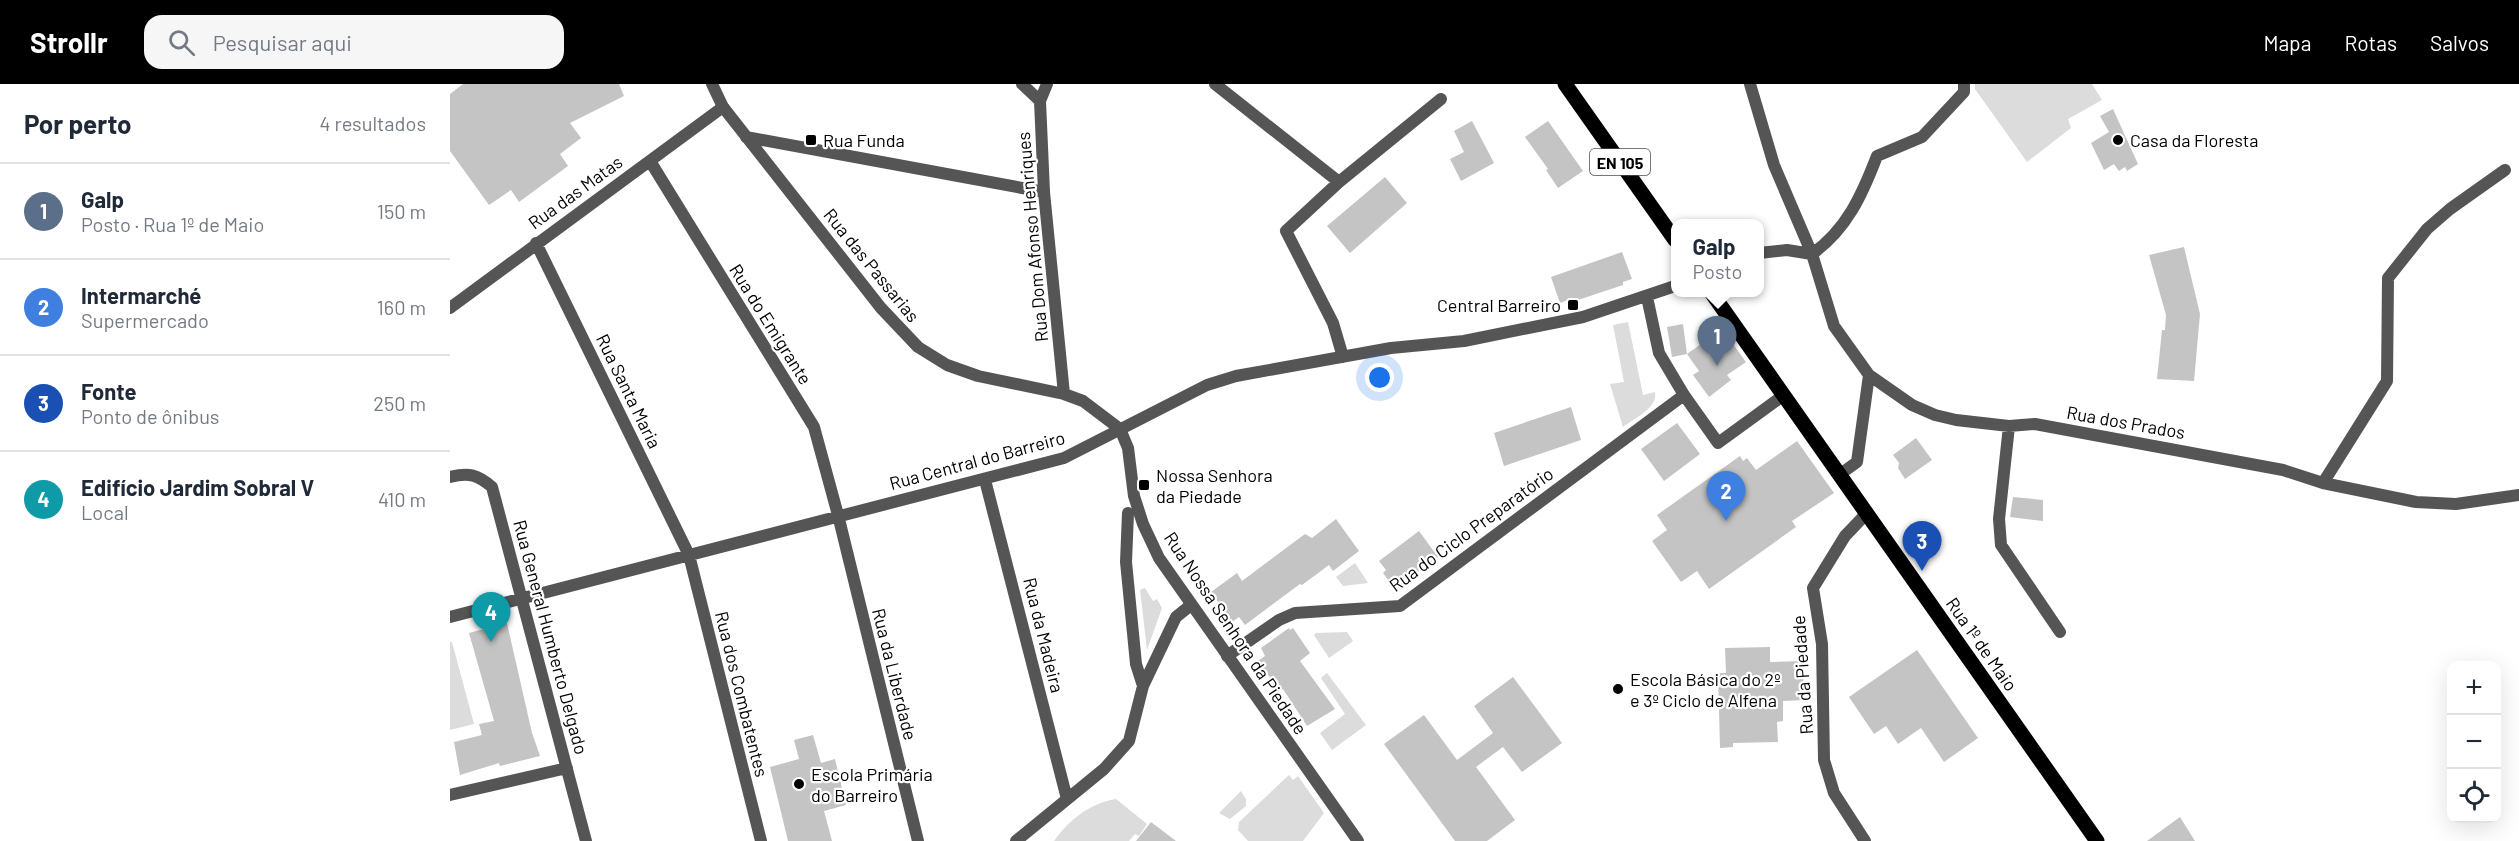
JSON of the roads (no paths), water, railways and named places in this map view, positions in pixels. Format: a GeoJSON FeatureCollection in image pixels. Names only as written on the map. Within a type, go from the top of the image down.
{"type":"FeatureCollection","features":[{"type":"Feature","properties":{"kind":"main road","name":"EN 105"},"geometry":{"type":"LineString","coordinates":[[1565,84],[1671,234]]}},
{"type":"Feature","properties":{"kind":"main road","name":"Rua 1º de Maio"},"geometry":{"type":"LineString","coordinates":[[1715,297],[2097,841]]}},
{"type":"Feature","properties":{"kind":"street","name":"Rua das Passarias"},"geometry":{"type":"LineString","coordinates":[[712,84],[723,107],[880,308],[918,347],[947,365],[978,376],[1064,394],[1083,401],[1120,429]]}},
{"type":"Feature","properties":{"kind":"street"},"geometry":{"type":"LineString","coordinates":[[1022,84],[1040,101],[1047,84]]}},
{"type":"Feature","properties":{"kind":"street","name":"Rua dos Prados"},"geometry":{"type":"LineString","coordinates":[[1750,84],[1774,165],[1812,254],[1834,326],[1869,375],[1912,405],[1935,415],[1956,420],[2009,426],[2035,424],[2283,470],[2324,483],[2416,502],[2456,504],[2519,495]]}},
{"type":"Feature","properties":{"kind":"street"},"geometry":{"type":"LineString","coordinates":[[1764,252],[1787,250],[1812,254],[1827,243],[1853,212],[1877,156],[1922,137],[1964,92],[1964,84]]}},
{"type":"Feature","properties":{"kind":"street"},"geometry":{"type":"LineString","coordinates":[[1222,86],[1339,182]]}},
{"type":"Feature","properties":{"kind":"street"},"geometry":{"type":"LineString","coordinates":[[1343,357],[1333,323],[1286,231],[1339,182],[1441,99]]}},
{"type":"Feature","properties":{"kind":"street","name":"Rua Dom Afonso Henriques"},"geometry":{"type":"LineString","coordinates":[[1040,101],[1044,192],[1064,394]]}},
{"type":"Feature","properties":{"kind":"street","name":"Rua das Matas"},"geometry":{"type":"LineString","coordinates":[[450,308],[723,107]]}},
{"type":"Feature","properties":{"kind":"street"},"geometry":{"type":"LineString","coordinates":[[746,136],[1044,192]]}},
{"type":"Feature","properties":{"kind":"street","name":"Rua do Emigrante"},"geometry":{"type":"LineString","coordinates":[[650,161],[814,427],[838,515]]}},
{"type":"Feature","properties":{"kind":"street"},"geometry":{"type":"LineString","coordinates":[[2324,483],[2387,381],[2388,278],[2427,230],[2450,209],[2505,170]]}},
{"type":"Feature","properties":{"kind":"street","name":"Rua Santa Maria"},"geometry":{"type":"LineString","coordinates":[[536,243],[689,555]]}},
{"type":"Feature","properties":{"kind":"street","name":"Rua Central do Barreiro"},"geometry":{"type":"LineString","coordinates":[[450,617],[1064,458],[1206,385],[1236,376],[1391,348],[1464,341],[1582,317],[1671,288]]}},
{"type":"Feature","properties":{"kind":"street"},"geometry":{"type":"LineString","coordinates":[[1647,297],[1659,353],[1684,395],[1718,443],[1784,395]]}},
{"type":"Feature","properties":{"kind":"street"},"geometry":{"type":"LineString","coordinates":[[1839,475],[1857,462],[1869,375]]}},
{"type":"Feature","properties":{"kind":"street","name":"Rua do Ciclo Preparatório"},"geometry":{"type":"LineString","coordinates":[[1227,656],[1279,620],[1295,613],[1400,606],[1684,395]]}},
{"type":"Feature","properties":{"kind":"street"},"geometry":{"type":"LineString","coordinates":[[2009,426],[1999,519],[2001,545],[2060,632]]}},
{"type":"Feature","properties":{"kind":"street","name":"Rua Nossa Senhora da Piedade"},"geometry":{"type":"LineString","coordinates":[[1120,429],[1128,448],[1134,496],[1143,524],[1160,558],[1358,841]]}},
{"type":"Feature","properties":{"kind":"street","name":"Rua General Humberto Delgado"},"geometry":{"type":"LineString","coordinates":[[450,477],[467,473],[480,476],[492,487],[586,841]]}},
{"type":"Feature","properties":{"kind":"street","name":"Rua da Madeira"},"geometry":{"type":"LineString","coordinates":[[985,480],[1067,799]]}},
{"type":"Feature","properties":{"kind":"street"},"geometry":{"type":"LineString","coordinates":[[1128,513],[1126,562],[1136,664],[1143,686]]}},
{"type":"Feature","properties":{"kind":"street","name":"Rua da Piedade"},"geometry":{"type":"LineString","coordinates":[[1865,841],[1834,793],[1824,760],[1822,644],[1813,588],[1845,536],[1866,514]]}},
{"type":"Feature","properties":{"kind":"street","name":"Rua da Liberdade"},"geometry":{"type":"LineString","coordinates":[[838,515],[918,841]]}},
{"type":"Feature","properties":{"kind":"street","name":"Rua dos Combatentes"},"geometry":{"type":"LineString","coordinates":[[689,555],[761,841]]}},
{"type":"Feature","properties":{"kind":"street"},"geometry":{"type":"LineString","coordinates":[[1016,841],[1104,769],[1129,741],[1143,686],[1176,617],[1191,605]]}},
{"type":"Feature","properties":{"kind":"street"},"geometry":{"type":"LineString","coordinates":[[450,795],[567,768]]}},
{"type":"Feature","properties":{"kind":"place","name":"Rua Funda"},"geometry":{"type":"Point","coordinates":[811,140]}},
{"type":"Feature","properties":{"kind":"place","name":"Casa da Floresta"},"geometry":{"type":"Point","coordinates":[2118,140]}},
{"type":"Feature","properties":{"kind":"place","name":"Central Barreiro"},"geometry":{"type":"Point","coordinates":[1573,305]}},
{"type":"Feature","properties":{"kind":"place","name":"Galp"},"geometry":{"type":"Point","coordinates":[1717,366]}},
{"type":"Feature","properties":{"kind":"place","name":"Nossa Senhora da Piedade"},"geometry":{"type":"Point","coordinates":[1144,485]}},
{"type":"Feature","properties":{"kind":"place","name":"Intermarché"},"geometry":{"type":"Point","coordinates":[1726,521]}},
{"type":"Feature","properties":{"kind":"place","name":"Fonte"},"geometry":{"type":"Point","coordinates":[1922,571]}},
{"type":"Feature","properties":{"kind":"place","name":"Edifício Jardim Sobral V"},"geometry":{"type":"Point","coordinates":[491,642]}},
{"type":"Feature","properties":{"kind":"place","name":"Escola Básica do 2º e 3º Ciclo de Alfena"},"geometry":{"type":"Point","coordinates":[1618,689]}},
{"type":"Feature","properties":{"kind":"place","name":"Escola Primária do Barreiro"},"geometry":{"type":"Point","coordinates":[799,784]}}]}
